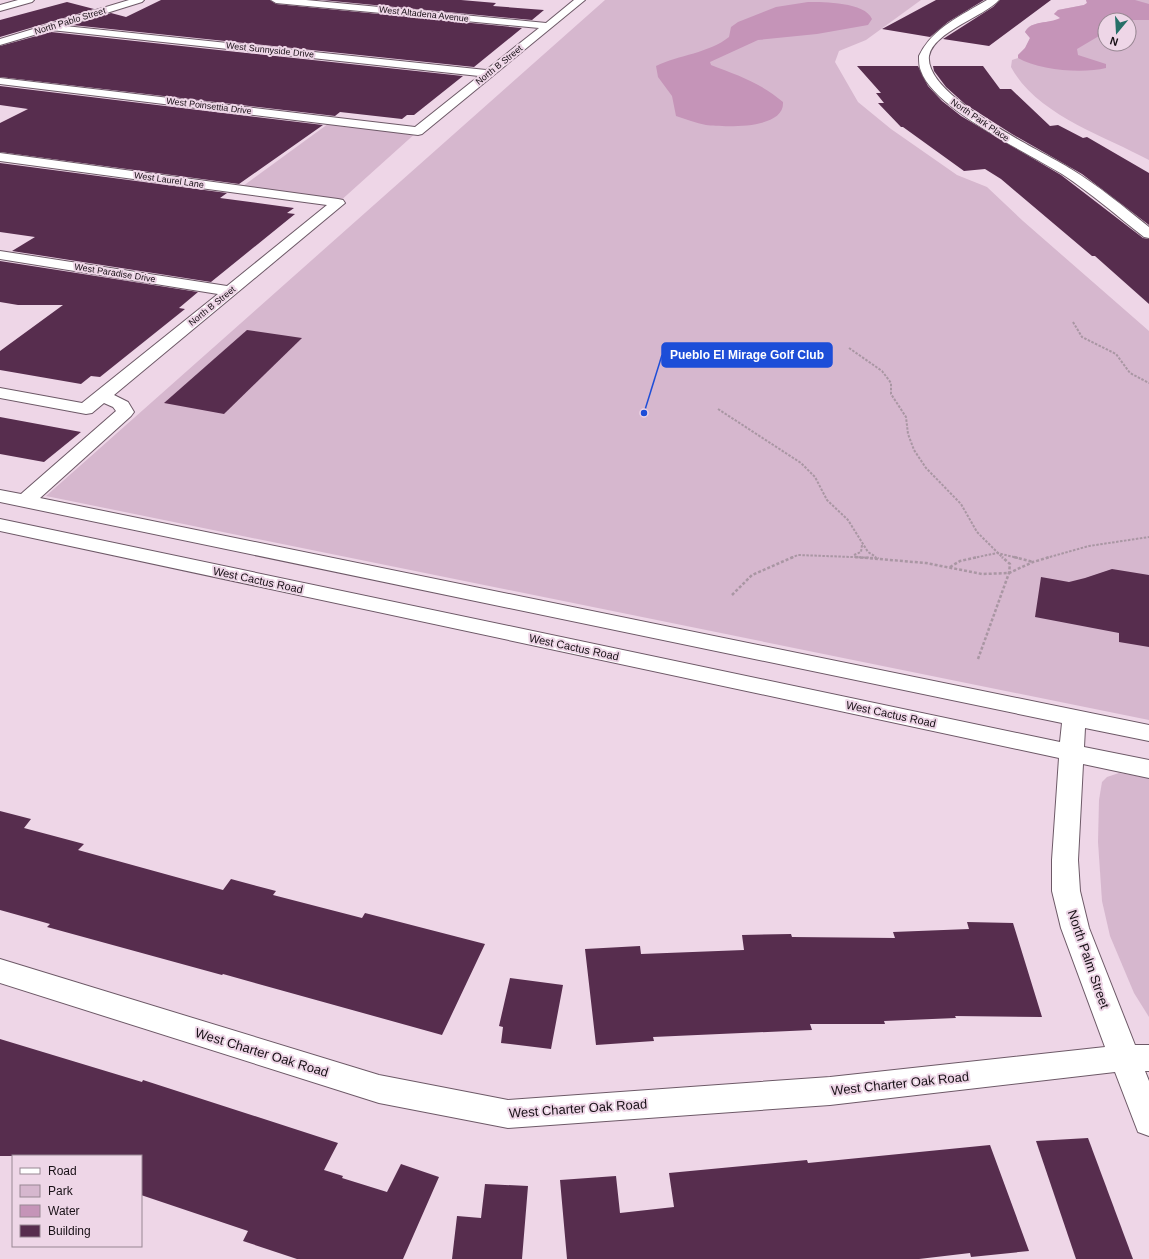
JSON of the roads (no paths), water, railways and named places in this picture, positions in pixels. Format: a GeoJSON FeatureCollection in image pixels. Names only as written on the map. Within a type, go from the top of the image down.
{"type":"FeatureCollection","features":[{"type":"Feature","properties":{"kind":"street"},"geometry":{"type":"LineString","coordinates":[[0,8],[29,0]]}},
{"type":"Feature","properties":{"kind":"street","name":"North Pablo Street"},"geometry":{"type":"LineString","coordinates":[[0,42],[139,0]]}},
{"type":"Feature","properties":{"kind":"street","name":"West Altadena Avenue"},"geometry":{"type":"LineString","coordinates":[[276,0],[548,26]]}},
{"type":"Feature","properties":{"kind":"street","name":"North B Street"},"geometry":{"type":"LineString","coordinates":[[418,131],[580,0]]}},
{"type":"Feature","properties":{"kind":"street","name":"North Park Place"},"geometry":{"type":"LineString","coordinates":[[994,0],[938,37],[928,46],[924,55],[923,65],[927,74],[955,103],[996,132],[1066,172],[1149,234]]}},
{"type":"Feature","properties":{"kind":"street"},"geometry":{"type":"LineString","coordinates":[[100,2],[120,6]]}},
{"type":"Feature","properties":{"kind":"street","name":"West Sunnyside Drive"},"geometry":{"type":"LineString","coordinates":[[50,27],[489,74]]}},
{"type":"Feature","properties":{"kind":"street","name":"West Poinsettia Drive"},"geometry":{"type":"LineString","coordinates":[[0,81],[418,131]]}},
{"type":"Feature","properties":{"kind":"street","name":"West Laurel Lane"},"geometry":{"type":"LineString","coordinates":[[0,157],[338,203]]}},
{"type":"Feature","properties":{"kind":"street","name":"North B Street"},"geometry":{"type":"LineString","coordinates":[[0,393],[86,409],[338,203]]}},
{"type":"Feature","properties":{"kind":"street","name":"West Paradise Drive"},"geometry":{"type":"LineString","coordinates":[[0,255],[230,291]]}},
{"type":"Feature","properties":{"kind":"street"},"geometry":{"type":"LineString","coordinates":[[2,528],[125,412],[119,403],[101,396]]}},
{"type":"Feature","properties":{"kind":"street"},"geometry":{"type":"LineString","coordinates":[[0,496],[1149,733]]}},
{"type":"Feature","properties":{"kind":"street","name":"West Cactus Road"},"geometry":{"type":"LineString","coordinates":[[2,528],[1149,769]]}},
{"type":"Feature","properties":{"kind":"street","name":"North Palm Street"},"geometry":{"type":"LineString","coordinates":[[1074,718],[1066,860],[1066,891],[1075,928],[1137,1058],[1149,1122]]}},
{"type":"Feature","properties":{"kind":"street","name":"West Charter Oak Road"},"geometry":{"type":"LineString","coordinates":[[0,971],[379,1089],[508,1114],[830,1091],[1137,1058]]}},
{"type":"Feature","properties":{"kind":"water"},"geometry":{"type":"Polygon","coordinates":[[[1086,0],[1135,0],[1149,4],[1149,20],[1137,20],[1137,12],[1097,12],[1097,37],[1077,49],[1078,55],[1106,64],[1106,68],[1085,71],[1061,70],[1037,65],[1018,58],[1018,55],[1025,48],[1030,38],[1025,32],[1028,28],[1036,24],[1060,18],[1054,14],[1058,10],[1084,5],[1087,3],[1086,0]]]}},
{"type":"Feature","properties":{"kind":"water"},"geometry":{"type":"Polygon","coordinates":[[[808,2],[833,3],[853,6],[868,13],[872,19],[868,25],[817,34],[758,40],[710,62],[711,65],[757,85],[775,95],[783,102],[781,111],[774,118],[752,125],[726,126],[706,125],[676,116],[672,96],[658,77],[656,66],[712,47],[729,37],[731,27],[738,22],[776,7],[808,2]]]}},
{"type":"Feature","properties":{"kind":"place","name":"Pueblo El Mirage Golf Club"},"geometry":{"type":"Point","coordinates":[644,413]}}]}
